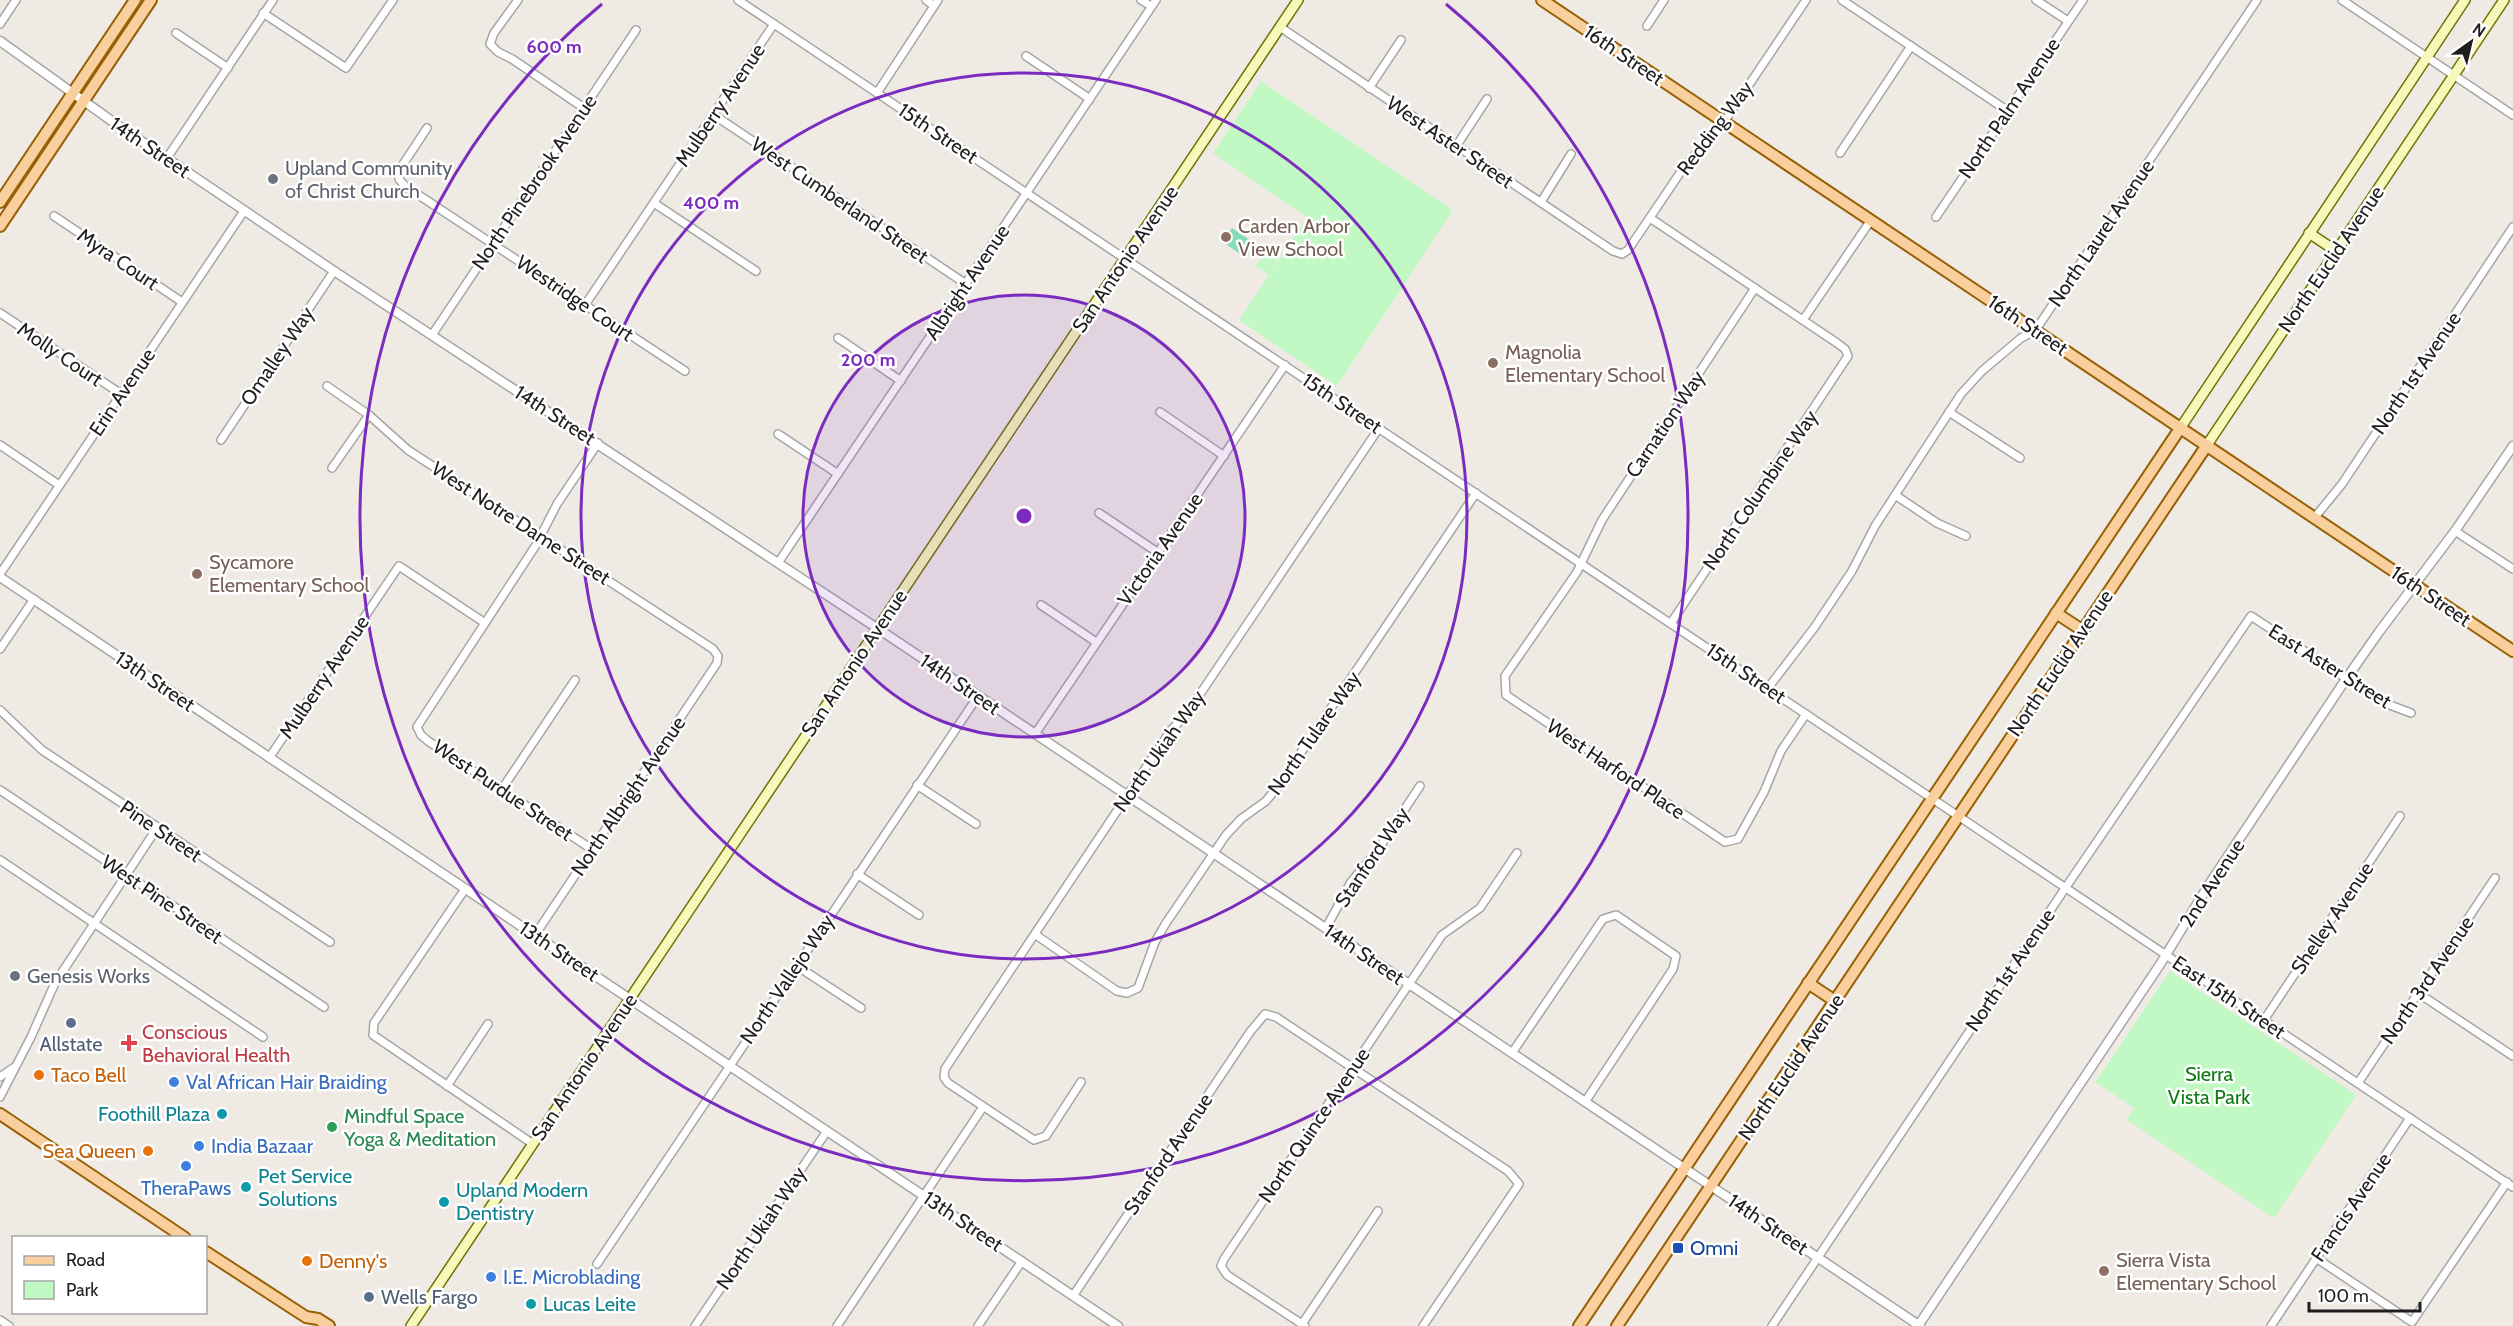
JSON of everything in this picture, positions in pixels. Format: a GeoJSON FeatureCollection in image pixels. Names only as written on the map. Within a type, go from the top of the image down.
{"type":"FeatureCollection","features":[{"type":"Feature","properties":{"kind":"main road"},"geometry":{"type":"LineString","coordinates":[[0,202],[135,0]]}},
{"type":"Feature","properties":{"kind":"main road"},"geometry":{"type":"LineString","coordinates":[[0,226],[151,0]]}},
{"type":"Feature","properties":{"kind":"main road","name":"San Antonio Avenue"},"geometry":{"type":"LineString","coordinates":[[411,1326],[1298,0]]}},
{"type":"Feature","properties":{"kind":"main road","name":"16th Street"},"geometry":{"type":"LineString","coordinates":[[1542,0],[2513,651]]}},
{"type":"Feature","properties":{"kind":"main road","name":"North Euclid Avenue"},"geometry":{"type":"LineString","coordinates":[[1579,1326],[2464,0]]}},
{"type":"Feature","properties":{"kind":"main road","name":"North Euclid Avenue"},"geometry":{"type":"LineString","coordinates":[[1617,1326],[2504,0]]}},
{"type":"Feature","properties":{"kind":"main road"},"geometry":{"type":"LineString","coordinates":[[2310,233],[2336,251]]}},
{"type":"Feature","properties":{"kind":"main road"},"geometry":{"type":"LineString","coordinates":[[2056,613],[2082,630]]}},
{"type":"Feature","properties":{"kind":"main road"},"geometry":{"type":"LineString","coordinates":[[1808,983],[1835,1001]]}},
{"type":"Feature","properties":{"kind":"main road"},"geometry":{"type":"LineString","coordinates":[[0,1114],[181,1236]]}},
{"type":"Feature","properties":{"kind":"main road"},"geometry":{"type":"LineString","coordinates":[[207,1252],[309,1321],[318,1319],[329,1326]]}},
{"type":"Feature","properties":{"kind":"street"},"geometry":{"type":"LineString","coordinates":[[0,24],[16,0]]}},
{"type":"Feature","properties":{"kind":"street"},"geometry":{"type":"LineString","coordinates":[[167,158],[273,0]]}},
{"type":"Feature","properties":{"kind":"street"},"geometry":{"type":"LineString","coordinates":[[263,14],[346,68],[393,0]]}},
{"type":"Feature","properties":{"kind":"street"},"geometry":{"type":"LineString","coordinates":[[518,0],[494,33],[490,44],[498,52],[584,108]]}},
{"type":"Feature","properties":{"kind":"street","name":"15th Street"},"geometry":{"type":"LineString","coordinates":[[738,0],[1945,807]]}},
{"type":"Feature","properties":{"kind":"street"},"geometry":{"type":"LineString","coordinates":[[878,93],[936,3],[926,0]]}},
{"type":"Feature","properties":{"kind":"street"},"geometry":{"type":"LineString","coordinates":[[1142,0],[1153,3]]}},
{"type":"Feature","properties":{"kind":"street"},"geometry":{"type":"LineString","coordinates":[[1647,26],[1664,0]]}},
{"type":"Feature","properties":{"kind":"street","name":"Redding Way"},"geometry":{"type":"LineString","coordinates":[[1622,254],[1628,250],[1696,151],[1724,122],[1806,0]]}},
{"type":"Feature","properties":{"kind":"street"},"geometry":{"type":"LineString","coordinates":[[1842,0],[2008,111]]}},
{"type":"Feature","properties":{"kind":"street"},"geometry":{"type":"LineString","coordinates":[[2036,0],[2068,21]]}},
{"type":"Feature","properties":{"kind":"street","name":"North Palm Avenue"},"geometry":{"type":"LineString","coordinates":[[1936,217],[2083,0]]}},
{"type":"Feature","properties":{"kind":"street","name":"North Laurel Avenue"},"geometry":{"type":"LineString","coordinates":[[1768,688],[1814,628],[1851,571],[1895,495],[1949,412],[1982,371],[2021,338],[2035,330],[2257,0]]}},
{"type":"Feature","properties":{"kind":"street"},"geometry":{"type":"LineString","coordinates":[[2342,0],[2513,114]]}},
{"type":"Feature","properties":{"kind":"street","name":"Albright Avenue"},"geometry":{"type":"LineString","coordinates":[[778,563],[1153,3]]}},
{"type":"Feature","properties":{"kind":"street","name":"Mulberry Avenue"},"geometry":{"type":"LineString","coordinates":[[585,305],[774,24]]}},
{"type":"Feature","properties":{"kind":"street","name":"West Aster Street"},"geometry":{"type":"LineString","coordinates":[[1280,27],[1613,251],[1622,254]]}},
{"type":"Feature","properties":{"kind":"street","name":"North Pinebrook Avenue"},"geometry":{"type":"LineString","coordinates":[[432,335],[636,30]]}},
{"type":"Feature","properties":{"kind":"street"},"geometry":{"type":"LineString","coordinates":[[176,33],[228,68]]}},
{"type":"Feature","properties":{"kind":"street"},"geometry":{"type":"LineString","coordinates":[[1370,88],[1401,40]]}},
{"type":"Feature","properties":{"kind":"street","name":"14th Street"},"geometry":{"type":"LineString","coordinates":[[0,41],[244,211],[878,628],[1919,1326]]}},
{"type":"Feature","properties":{"kind":"street"},"geometry":{"type":"LineString","coordinates":[[1840,153],[1911,46]]}},
{"type":"Feature","properties":{"kind":"street"},"geometry":{"type":"LineString","coordinates":[[1026,56],[1090,99]]}},
{"type":"Feature","properties":{"kind":"street"},"geometry":{"type":"LineString","coordinates":[[1457,145],[1487,99]]}},
{"type":"Feature","properties":{"kind":"street","name":"West Cumberland Street"},"geometry":{"type":"LineString","coordinates":[[714,115],[966,284]]}},
{"type":"Feature","properties":{"kind":"street","name":"Westridge Court"},"geometry":{"type":"LineString","coordinates":[[428,128],[400,169],[399,179],[405,186],[685,371]]}},
{"type":"Feature","properties":{"kind":"street"},"geometry":{"type":"LineString","coordinates":[[1540,202],[1571,154]]}},
{"type":"Feature","properties":{"kind":"street"},"geometry":{"type":"LineString","coordinates":[[654,203],[756,271]]}},
{"type":"Feature","properties":{"kind":"street","name":"Erin Avenue"},"geometry":{"type":"LineString","coordinates":[[0,576],[244,211]]}},
{"type":"Feature","properties":{"kind":"street","name":"Myra Court"},"geometry":{"type":"LineString","coordinates":[[54,216],[182,302]]}},
{"type":"Feature","properties":{"kind":"street"},"geometry":{"type":"LineString","coordinates":[[1650,218],[1803,320],[1871,220]]}},
{"type":"Feature","properties":{"kind":"street","name":"North 1st Avenue"},"geometry":{"type":"LineString","coordinates":[[2316,517],[2342,484],[2513,227]]}},
{"type":"Feature","properties":{"kind":"street","name":"Omalley Way"},"geometry":{"type":"LineString","coordinates":[[221,440],[334,271]]}},
{"type":"Feature","properties":{"kind":"street","name":"Carnation Way"},"geometry":{"type":"LineString","coordinates":[[1582,564],[1602,520],[1755,288]]}},
{"type":"Feature","properties":{"kind":"street","name":"Molly Court"},"geometry":{"type":"LineString","coordinates":[[0,313],[121,394]]}},
{"type":"Feature","properties":{"kind":"street","name":"North Columbine Way"},"geometry":{"type":"LineString","coordinates":[[1671,624],[1848,356],[1845,349],[1803,320]]}},
{"type":"Feature","properties":{"kind":"street"},"geometry":{"type":"LineString","coordinates":[[838,338],[901,381]]}},
{"type":"Feature","properties":{"kind":"street","name":"Victoria Avenue"},"geometry":{"type":"LineString","coordinates":[[1035,734],[1285,365]]}},
{"type":"Feature","properties":{"kind":"street","name":"West Notre Dame Street"},"geometry":{"type":"LineString","coordinates":[[327,386],[369,415],[408,450],[712,649],[718,656]]}},
{"type":"Feature","properties":{"kind":"street"},"geometry":{"type":"LineString","coordinates":[[1160,412],[1224,456]]}},
{"type":"Feature","properties":{"kind":"street"},"geometry":{"type":"LineString","coordinates":[[1949,412],[2020,458]]}},
{"type":"Feature","properties":{"kind":"street"},"geometry":{"type":"LineString","coordinates":[[332,468],[369,415]]}},
{"type":"Feature","properties":{"kind":"street","name":"North Ukiah Way"},"geometry":{"type":"LineString","coordinates":[[983,1107],[948,1083],[944,1077],[945,1070],[1127,796],[1172,730],[1186,715],[1379,428]]}},
{"type":"Feature","properties":{"kind":"street"},"geometry":{"type":"LineString","coordinates":[[778,434],[838,474]]}},
{"type":"Feature","properties":{"kind":"street"},"geometry":{"type":"LineString","coordinates":[[485,622],[557,504],[598,443]]}},
{"type":"Feature","properties":{"kind":"street"},"geometry":{"type":"LineString","coordinates":[[0,445],[59,485]]}},
{"type":"Feature","properties":{"kind":"street","name":"2nd Avenue"},"geometry":{"type":"LineString","coordinates":[[1919,1326],[2167,955],[2201,896],[2346,679],[2455,531],[2513,446]]}},
{"type":"Feature","properties":{"kind":"street","name":"North Tulare Way"},"geometry":{"type":"LineString","coordinates":[[1036,935],[1117,991],[1127,993],[1138,988],[1155,942],[1213,854],[1241,819],[1266,801],[1279,785],[1476,493]]}},
{"type":"Feature","properties":{"kind":"street"},"geometry":{"type":"LineString","coordinates":[[1895,495],[1937,523],[1966,536]]}},
{"type":"Feature","properties":{"kind":"street"},"geometry":{"type":"LineString","coordinates":[[1099,513],[1157,552]]}},
{"type":"Feature","properties":{"kind":"street"},"geometry":{"type":"LineString","coordinates":[[2455,531],[2513,570]]}},
{"type":"Feature","properties":{"kind":"street","name":"West Harford Place"},"geometry":{"type":"LineString","coordinates":[[1582,564],[1505,676],[1506,695],[1725,842],[1738,838],[1748,824],[1781,751],[1806,714]]}},
{"type":"Feature","properties":{"kind":"street","name":"Mulberry Avenue"},"geometry":{"type":"LineString","coordinates":[[269,758],[399,566],[485,622]]}},
{"type":"Feature","properties":{"kind":"street","name":"13th Street"},"geometry":{"type":"LineString","coordinates":[[0,576],[1118,1326]]}},
{"type":"Feature","properties":{"kind":"street"},"geometry":{"type":"LineString","coordinates":[[0,650],[34,599]]}},
{"type":"Feature","properties":{"kind":"street"},"geometry":{"type":"LineString","coordinates":[[1041,605],[1096,642]]}},
{"type":"Feature","properties":{"kind":"street","name":"North 1st Avenue"},"geometry":{"type":"LineString","coordinates":[[1772,1326],[2251,616]]}},
{"type":"Feature","properties":{"kind":"street","name":"East Aster Street"},"geometry":{"type":"LineString","coordinates":[[2251,616],[2382,702],[2411,713]]}},
{"type":"Feature","properties":{"kind":"street","name":"West Purdue Street"},"geometry":{"type":"LineString","coordinates":[[485,622],[417,727],[428,741],[593,850]]}},
{"type":"Feature","properties":{"kind":"street","name":"North Albright Avenue"},"geometry":{"type":"LineString","coordinates":[[535,935],[717,663],[718,656]]}},
{"type":"Feature","properties":{"kind":"street"},"geometry":{"type":"LineString","coordinates":[[502,789],[576,680]]}},
{"type":"Feature","properties":{"kind":"street","name":"North Vallejo Way"},"geometry":{"type":"LineString","coordinates":[[597,1264],[978,696]]}},
{"type":"Feature","properties":{"kind":"street","name":"Pine Street"},"geometry":{"type":"LineString","coordinates":[[0,710],[42,750],[330,942]]}},
{"type":"Feature","properties":{"kind":"street"},"geometry":{"type":"LineString","coordinates":[[917,785],[976,824]]}},
{"type":"Feature","properties":{"kind":"street","name":"Stanford Way"},"geometry":{"type":"LineString","coordinates":[[1326,928],[1351,882],[1377,851],[1420,786]]}},
{"type":"Feature","properties":{"kind":"street","name":"West Pine Street"},"geometry":{"type":"LineString","coordinates":[[0,790],[324,1007]]}},
{"type":"Feature","properties":{"kind":"street","name":"East 15th Street"},"geometry":{"type":"LineString","coordinates":[[1945,807],[2510,1184]]}},
{"type":"Feature","properties":{"kind":"street","name":"Shelley Avenue"},"geometry":{"type":"LineString","coordinates":[[2264,1020],[2400,816]]}},
{"type":"Feature","properties":{"kind":"street"},"geometry":{"type":"LineString","coordinates":[[0,1097],[11,1079],[13,1068],[31,1037],[55,983],[157,828]]}},
{"type":"Feature","properties":{"kind":"street","name":"North Quince Avenue"},"geometry":{"type":"LineString","coordinates":[[1304,1325],[1227,1275],[1221,1266],[1224,1259],[1442,935],[1480,908],[1517,853]]}},
{"type":"Feature","properties":{"kind":"street"},"geometry":{"type":"LineString","coordinates":[[0,860],[263,1037]]}},
{"type":"Feature","properties":{"kind":"street"},"geometry":{"type":"LineString","coordinates":[[857,874],[920,915]]}},
{"type":"Feature","properties":{"kind":"street","name":"North 3rd Avenue"},"geometry":{"type":"LineString","coordinates":[[2358,1083],[2495,878]]}},
{"type":"Feature","properties":{"kind":"street"},"geometry":{"type":"LineString","coordinates":[[465,889],[374,1023],[373,1035],[532,1144]]}},
{"type":"Feature","properties":{"kind":"street"},"geometry":{"type":"LineString","coordinates":[[1512,1053],[1603,919],[1616,915],[1676,956],[1673,969],[1585,1102]]}},
{"type":"Feature","properties":{"kind":"street"},"geometry":{"type":"LineString","coordinates":[[797,966],[861,1008]]}},
{"type":"Feature","properties":{"kind":"street"},"geometry":{"type":"LineString","coordinates":[[2418,993],[2513,1056]]}},
{"type":"Feature","properties":{"kind":"street","name":"Stanford Avenue"},"geometry":{"type":"LineString","coordinates":[[1074,1296],[1250,1032],[1265,1014],[1276,1017],[1352,1068]]}},
{"type":"Feature","properties":{"kind":"street"},"geometry":{"type":"LineString","coordinates":[[447,1086],[488,1024]]}},
{"type":"Feature","properties":{"kind":"street"},"geometry":{"type":"LineString","coordinates":[[0,1077],[13,1068]]}},
{"type":"Feature","properties":{"kind":"street"},"geometry":{"type":"LineString","coordinates":[[1352,1068],[1508,1172],[1519,1184],[1423,1326]]}},
{"type":"Feature","properties":{"kind":"street"},"geometry":{"type":"LineString","coordinates":[[837,1326],[983,1107],[1034,1140],[1046,1136],[1080,1082]]}},
{"type":"Feature","properties":{"kind":"street","name":"Francis Avenue"},"geometry":{"type":"LineString","coordinates":[[2271,1326],[2410,1118]]}},
{"type":"Feature","properties":{"kind":"street","name":"North Ukiah Way"},"geometry":{"type":"LineString","coordinates":[[694,1326],[827,1131]]}},
{"type":"Feature","properties":{"kind":"street"},"geometry":{"type":"LineString","coordinates":[[2316,1258],[2412,1322],[2510,1184]]}},
{"type":"Feature","properties":{"kind":"street"},"geometry":{"type":"LineString","coordinates":[[1304,1325],[1378,1211]]}},
{"type":"Feature","properties":{"kind":"street"},"geometry":{"type":"LineString","coordinates":[[978,1326],[1022,1261]]}},
{"type":"Feature","properties":{"kind":"street"},"geometry":{"type":"LineString","coordinates":[[0,1320],[9,1326]]}},
{"type":"Feature","properties":{"kind":"green space"},"geometry":{"type":"Polygon","coordinates":[[[1261,81],[1453,210],[1337,386],[1239,320],[1269,275],[1255,266],[1266,250],[1280,256],[1270,274],[1307,217],[1213,153],[1261,81]]]}},
{"type":"Feature","properties":{"kind":"green space"},"geometry":{"type":"Polygon","coordinates":[[[1232,228],[1256,244],[1246,258],[1223,242],[1232,228]]]}},
{"type":"Feature","properties":{"kind":"green space","name":"Sierra Vista Park"},"geometry":{"type":"Polygon","coordinates":[[[2170,971],[2356,1095],[2274,1218],[2127,1120],[2134,1108],[2095,1082],[2170,971]]]}},
{"type":"Feature","properties":{"kind":"place","name":"Upland Community of Christ Church"},"geometry":{"type":"Point","coordinates":[273,179]}},
{"type":"Feature","properties":{"kind":"place","name":"Carden Arbor View School"},"geometry":{"type":"Point","coordinates":[1226,237]}},
{"type":"Feature","properties":{"kind":"place","name":"Magnolia Elementary School"},"geometry":{"type":"Point","coordinates":[1493,363]}},
{"type":"Feature","properties":{"kind":"place","name":"Sycamore Elementary School"},"geometry":{"type":"Point","coordinates":[197,574]}},
{"type":"Feature","properties":{"kind":"place","name":"Genesis Works"},"geometry":{"type":"Point","coordinates":[15,976]}},
{"type":"Feature","properties":{"kind":"place","name":"Allstate"},"geometry":{"type":"Point","coordinates":[71,1023]}},
{"type":"Feature","properties":{"kind":"place","name":"Conscious Behavioral Health"},"geometry":{"type":"Point","coordinates":[129,1043]}},
{"type":"Feature","properties":{"kind":"place","name":"Taco Bell"},"geometry":{"type":"Point","coordinates":[39,1075]}},
{"type":"Feature","properties":{"kind":"place","name":"Val African Hair Braiding"},"geometry":{"type":"Point","coordinates":[174,1082]}},
{"type":"Feature","properties":{"kind":"place","name":"Foothill Plaza"},"geometry":{"type":"Point","coordinates":[222,1114]}},
{"type":"Feature","properties":{"kind":"place","name":"Mindful Space Yoga & Meditation"},"geometry":{"type":"Point","coordinates":[332,1127]}},
{"type":"Feature","properties":{"kind":"place","name":"India Bazaar"},"geometry":{"type":"Point","coordinates":[199,1146]}},
{"type":"Feature","properties":{"kind":"place","name":"Sea Queen"},"geometry":{"type":"Point","coordinates":[148,1151]}},
{"type":"Feature","properties":{"kind":"place","name":"TheraPaws"},"geometry":{"type":"Point","coordinates":[186,1166]}},
{"type":"Feature","properties":{"kind":"place","name":"Pet Service Solutions"},"geometry":{"type":"Point","coordinates":[246,1187]}},
{"type":"Feature","properties":{"kind":"place","name":"Upland Modern Dentistry"},"geometry":{"type":"Point","coordinates":[444,1202]}},
{"type":"Feature","properties":{"kind":"place","name":"Omni"},"geometry":{"type":"Point","coordinates":[1678,1248]}},
{"type":"Feature","properties":{"kind":"place","name":"Denny's"},"geometry":{"type":"Point","coordinates":[307,1261]}},
{"type":"Feature","properties":{"kind":"place","name":"Sierra Vista Elementary School"},"geometry":{"type":"Point","coordinates":[2104,1271]}},
{"type":"Feature","properties":{"kind":"place","name":"I.E. Microblading"},"geometry":{"type":"Point","coordinates":[491,1277]}},
{"type":"Feature","properties":{"kind":"place","name":"Wells Fargo"},"geometry":{"type":"Point","coordinates":[369,1297]}},
{"type":"Feature","properties":{"kind":"place","name":"Lucas Leite"},"geometry":{"type":"Point","coordinates":[531,1304]}}]}
